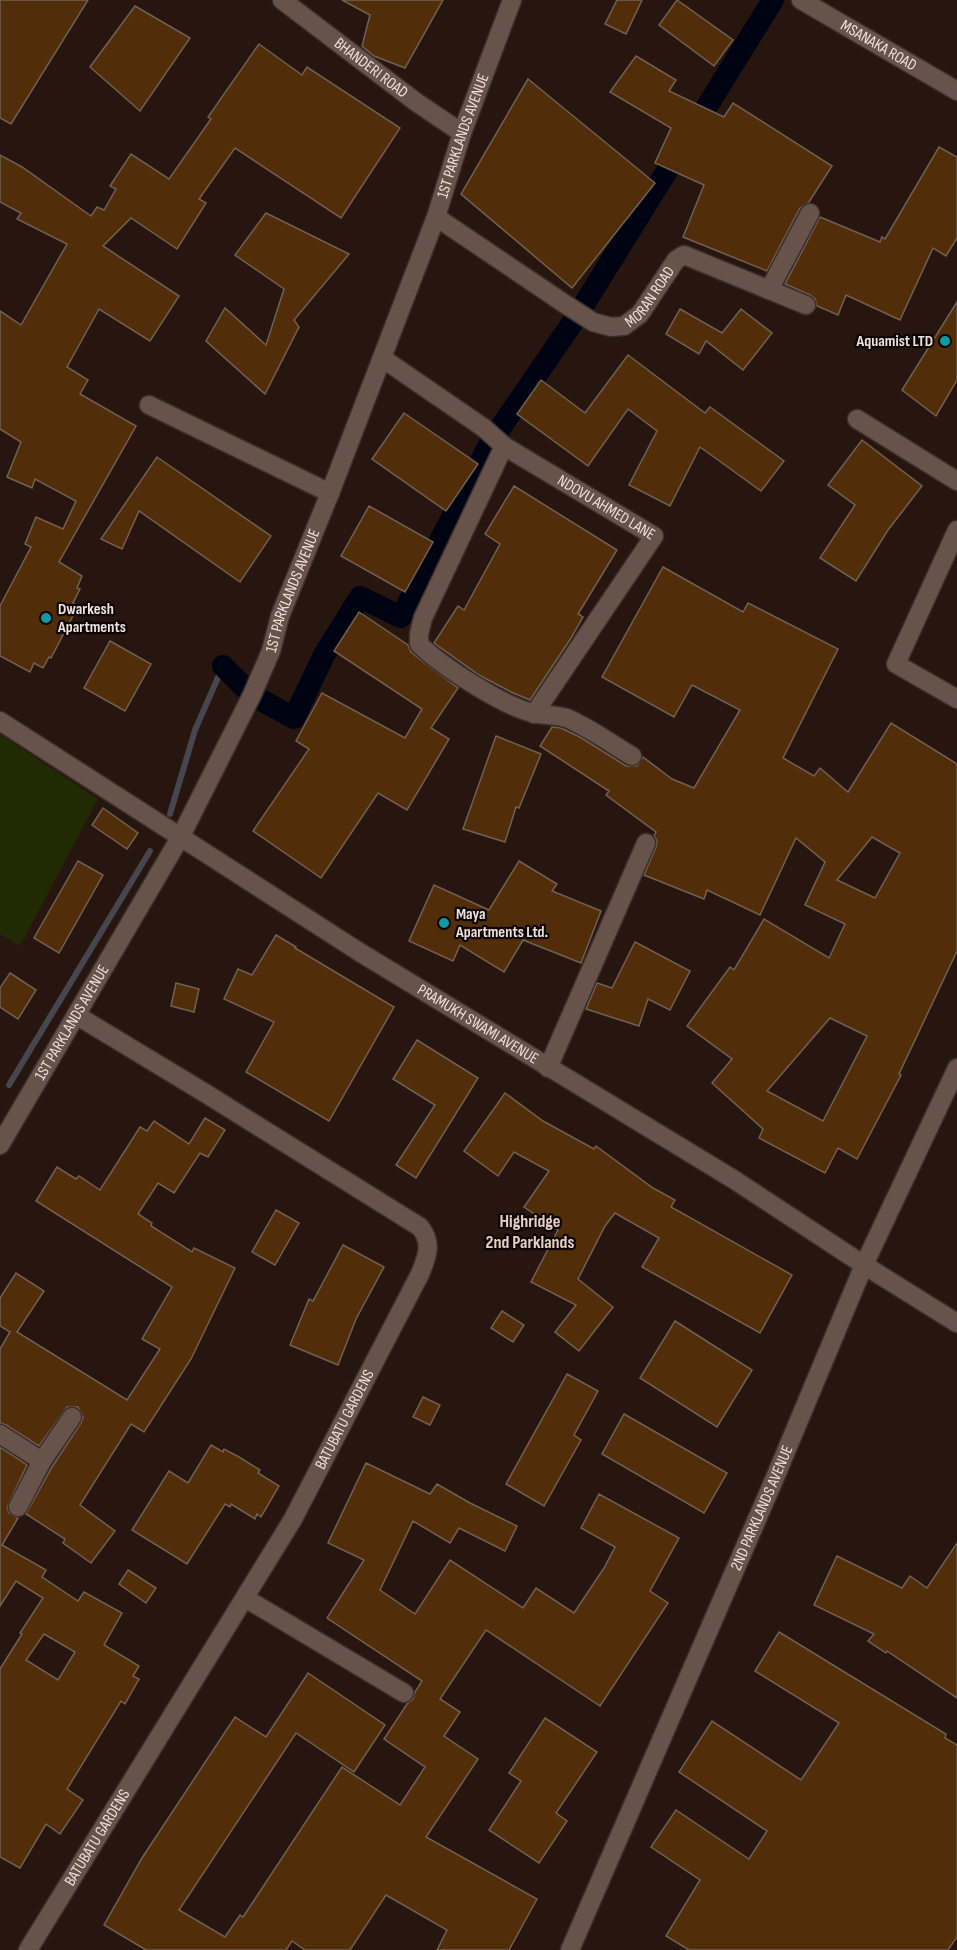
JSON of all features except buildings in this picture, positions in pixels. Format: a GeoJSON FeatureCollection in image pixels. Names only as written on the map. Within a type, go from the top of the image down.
{"type":"FeatureCollection","features":[{"type":"Feature","properties":{"kind":"street","name":"BHANDERI ROAD"},"geometry":{"type":"LineString","coordinates":[[282,0],[416,102],[462,133]]}},
{"type":"Feature","properties":{"kind":"street","name":"1ST PARKLANDS AVENUE"},"geometry":{"type":"LineString","coordinates":[[0,1145],[181,836],[252,695],[271,651],[280,616],[436,217],[462,133],[512,0]]}},
{"type":"Feature","properties":{"kind":"street","name":"MSANAKA ROAD"},"geometry":{"type":"LineString","coordinates":[[801,0],[957,91]]}},
{"type":"Feature","properties":{"kind":"street"},"geometry":{"type":"LineString","coordinates":[[769,290],[810,213]]}},
{"type":"Feature","properties":{"kind":"street","name":"MORAN ROAD"},"geometry":{"type":"LineString","coordinates":[[436,217],[593,322],[611,327],[624,326],[640,314],[676,260],[684,255],[806,305]]}},
{"type":"Feature","properties":{"kind":"street","name":"NDOVU AHMED LANE"},"geometry":{"type":"LineString","coordinates":[[382,358],[484,428],[504,446],[654,536],[534,714]]}},
{"type":"Feature","properties":{"kind":"street"},"geometry":{"type":"LineString","coordinates":[[149,405],[330,493]]}},
{"type":"Feature","properties":{"kind":"street"},"geometry":{"type":"LineString","coordinates":[[857,419],[957,481]]}},
{"type":"Feature","properties":{"kind":"street"},"geometry":{"type":"LineString","coordinates":[[504,446],[423,618],[419,644],[439,662],[510,705],[534,714],[551,714],[567,718],[632,756]]}},
{"type":"Feature","properties":{"kind":"street"},"geometry":{"type":"LineString","coordinates":[[957,530],[896,664],[957,699]]}},
{"type":"Feature","properties":{"kind":"street","name":"PRAMUKH SWAMI AVENUE"},"geometry":{"type":"LineString","coordinates":[[0,721],[362,953],[733,1179],[957,1323]]}},
{"type":"Feature","properties":{"kind":"street"},"geometry":{"type":"LineString","coordinates":[[548,1068],[646,843]]}},
{"type":"Feature","properties":{"kind":"street","name":"BATUBATU GARDENS"},"geometry":{"type":"LineString","coordinates":[[28,1950],[293,1519],[428,1255],[428,1242],[420,1227],[76,1015]]}},
{"type":"Feature","properties":{"kind":"street","name":"2ND PARKLANDS AVENUE"},"geometry":{"type":"LineString","coordinates":[[570,1950],[774,1480],[864,1265],[957,1068]]}},
{"type":"Feature","properties":{"kind":"street"},"geometry":{"type":"LineString","coordinates":[[18,1507],[42,1461],[72,1417]]}},
{"type":"Feature","properties":{"kind":"street"},"geometry":{"type":"LineString","coordinates":[[0,1434],[42,1461]]}},
{"type":"Feature","properties":{"kind":"street"},"geometry":{"type":"LineString","coordinates":[[245,1598],[404,1693]]}},
{"type":"Feature","properties":{"kind":"green space"},"geometry":{"type":"Polygon","coordinates":[[[0,734],[98,799],[20,946],[0,934],[0,734]]]}},
{"type":"Feature","properties":{"kind":"waterway"},"geometry":{"type":"LineString","coordinates":[[223,666],[252,695],[294,718],[324,655],[360,597],[401,617],[490,443],[575,319],[773,0]]}},
{"type":"Feature","properties":{"kind":"waterway"},"geometry":{"type":"LineString","coordinates":[[170,814],[195,730],[223,666]]}},
{"type":"Feature","properties":{"kind":"waterway"},"geometry":{"type":"LineString","coordinates":[[9,1085],[150,851]]}},
{"type":"Feature","properties":{"kind":"place","name":"Aquamist LTD"},"geometry":{"type":"Point","coordinates":[945,341]}},
{"type":"Feature","properties":{"kind":"place","name":"Dwarkesh Apartments"},"geometry":{"type":"Point","coordinates":[46,618]}},
{"type":"Feature","properties":{"kind":"place","name":"Maya Apartments Ltd."},"geometry":{"type":"Point","coordinates":[444,923]}},
{"type":"Feature","properties":{"kind":"district","name":"Highridge 2nd Parklands"},"geometry":{"type":"Point","coordinates":[530,1231]}}]}
